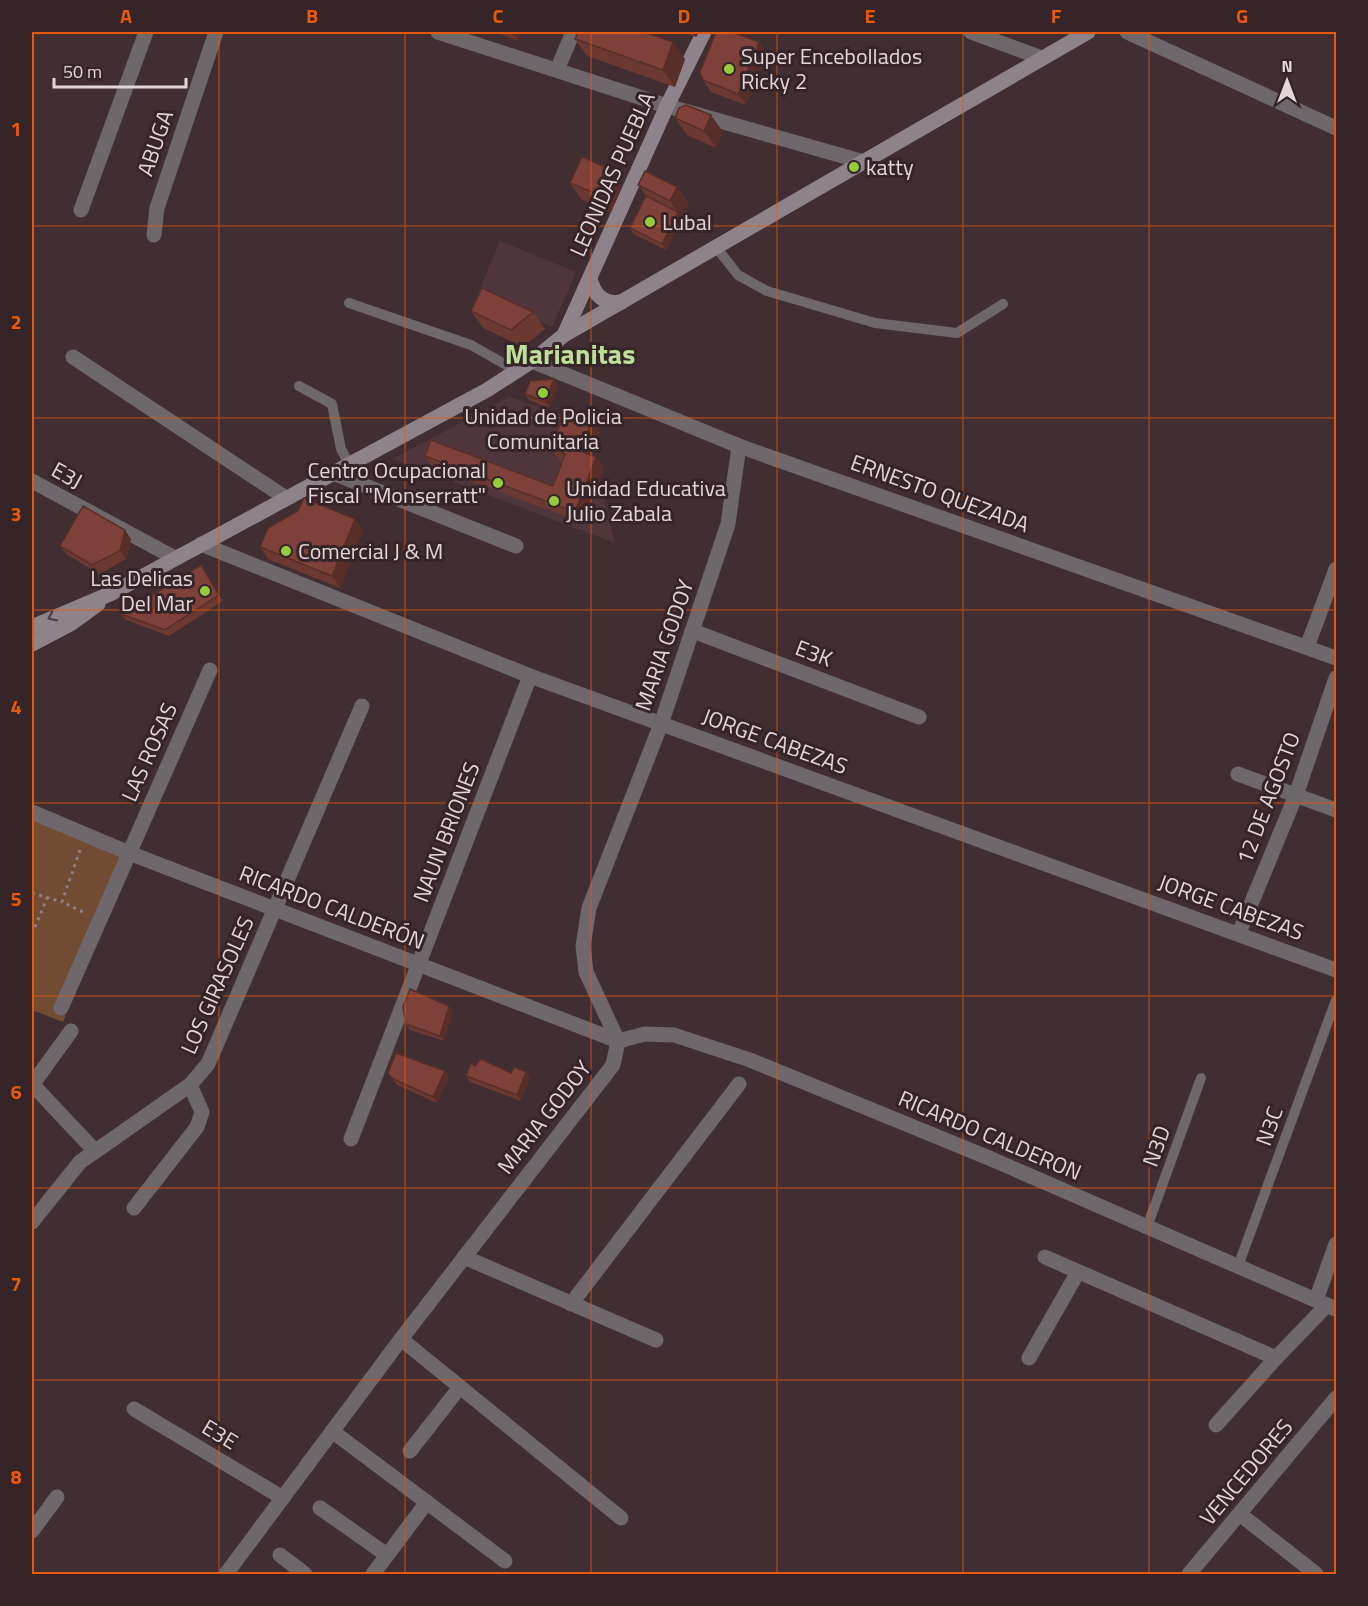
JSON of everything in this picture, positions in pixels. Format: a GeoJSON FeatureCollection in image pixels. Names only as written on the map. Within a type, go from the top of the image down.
{"type":"FeatureCollection","features":[{"type":"Feature","properties":{"kind":"street"},"geometry":{"type":"LineString","coordinates":[[81,210],[146,32]]}},
{"type":"Feature","properties":{"kind":"street","name":"ABUGA"},"geometry":{"type":"LineString","coordinates":[[154,235],[157,207],[216,32]]}},
{"type":"Feature","properties":{"kind":"street"},"geometry":{"type":"LineString","coordinates":[[438,32],[667,106],[864,162]]}},
{"type":"Feature","properties":{"kind":"street"},"geometry":{"type":"LineString","coordinates":[[557,70],[573,32]]}},
{"type":"Feature","properties":{"kind":"street","name":"LEONIDAS PUEBLA"},"geometry":{"type":"LineString","coordinates":[[564,335],[667,106],[704,32]]}},
{"type":"Feature","properties":{"kind":"street"},"geometry":{"type":"LineString","coordinates":[[971,32],[1042,58]]}},
{"type":"Feature","properties":{"kind":"street"},"geometry":{"type":"LineString","coordinates":[[32,627],[112,593],[517,371],[564,335],[1088,32]]}},
{"type":"Feature","properties":{"kind":"street"},"geometry":{"type":"LineString","coordinates":[[1127,32],[1336,128]]}},
{"type":"Feature","properties":{"kind":"street"},"geometry":{"type":"LineString","coordinates":[[590,279],[593,290],[601,299],[611,303],[622,302]]}},
{"type":"Feature","properties":{"kind":"street"},"geometry":{"type":"LineString","coordinates":[[74,357],[286,498]]}},
{"type":"Feature","properties":{"kind":"street","name":"ERNESTO QUEZADA"},"geometry":{"type":"LineString","coordinates":[[531,361],[739,446],[1336,658]]}},
{"type":"Feature","properties":{"kind":"street","name":"MARIA GODOY"},"geometry":{"type":"LineString","coordinates":[[226,1575],[401,1339],[613,1065],[618,1041],[586,972],[583,946],[589,908],[661,724],[728,524],[739,446]]}},
{"type":"Feature","properties":{"kind":"street"},"geometry":{"type":"LineString","coordinates":[[333,472],[516,546]]}},
{"type":"Feature","properties":{"kind":"street","name":"E3J"},"geometry":{"type":"LineString","coordinates":[[32,481],[176,558]]}},
{"type":"Feature","properties":{"kind":"street","name":"JORGE CABEZAS"},"geometry":{"type":"LineString","coordinates":[[201,544],[530,676],[1336,970]]}},
{"type":"Feature","properties":{"kind":"street"},"geometry":{"type":"LineString","coordinates":[[1308,647],[1336,569]]}},
{"type":"Feature","properties":{"kind":"street"},"geometry":{"type":"LineString","coordinates":[[32,644],[72,623],[112,593]]}},
{"type":"Feature","properties":{"kind":"street","name":"E3K"},"geometry":{"type":"LineString","coordinates":[[693,631],[919,717]]}},
{"type":"Feature","properties":{"kind":"street","name":"LAS ROSAS"},"geometry":{"type":"LineString","coordinates":[[61,1008],[210,669]]}},
{"type":"Feature","properties":{"kind":"street","name":"NAUN BRIONES"},"geometry":{"type":"LineString","coordinates":[[351,1139],[530,676]]}},
{"type":"Feature","properties":{"kind":"street","name":"12 DE AGOSTO"},"geometry":{"type":"LineString","coordinates":[[1239,933],[1296,795],[1336,678]]}},
{"type":"Feature","properties":{"kind":"street","name":"LOS GIRASOLES"},"geometry":{"type":"LineString","coordinates":[[32,1222],[37,1204],[80,1162],[190,1085],[208,1064],[362,706]]}},
{"type":"Feature","properties":{"kind":"street"},"geometry":{"type":"LineString","coordinates":[[1238,774],[1336,810]]}},
{"type":"Feature","properties":{"kind":"street","name":"RICARDO CALDERÓN"},"geometry":{"type":"LineString","coordinates":[[32,812],[129,853],[618,1041]]}},
{"type":"Feature","properties":{"kind":"street"},"geometry":{"type":"LineString","coordinates":[[70,1030],[32,1085],[95,1151]]}},
{"type":"Feature","properties":{"kind":"street","name":"RICARDO CALDERON"},"geometry":{"type":"LineString","coordinates":[[618,1041],[645,1034],[674,1035],[750,1060],[1326,1304]]}},
{"type":"Feature","properties":{"kind":"street"},"geometry":{"type":"LineString","coordinates":[[570,1304],[739,1084]]}},
{"type":"Feature","properties":{"kind":"street"},"geometry":{"type":"LineString","coordinates":[[134,1208],[197,1127],[202,1112],[190,1085]]}},
{"type":"Feature","properties":{"kind":"street"},"geometry":{"type":"LineString","coordinates":[[1216,1425],[1326,1304],[1336,1244]]}},
{"type":"Feature","properties":{"kind":"street"},"geometry":{"type":"LineString","coordinates":[[464,1257],[656,1340]]}},
{"type":"Feature","properties":{"kind":"street"},"geometry":{"type":"LineString","coordinates":[[1045,1257],[1276,1358]]}},
{"type":"Feature","properties":{"kind":"street"},"geometry":{"type":"LineString","coordinates":[[1029,1358],[1078,1272]]}},
{"type":"Feature","properties":{"kind":"street"},"geometry":{"type":"LineString","coordinates":[[401,1339],[425,1361],[621,1518]]}},
{"type":"Feature","properties":{"kind":"street"},"geometry":{"type":"LineString","coordinates":[[410,1450],[460,1387]]}},
{"type":"Feature","properties":{"kind":"street","name":"VENCEDORES"},"geometry":{"type":"LineString","coordinates":[[1189,1575],[1336,1398]]}},
{"type":"Feature","properties":{"kind":"street","name":"E3E"},"geometry":{"type":"LineString","coordinates":[[134,1409],[283,1498]]}},
{"type":"Feature","properties":{"kind":"street"},"geometry":{"type":"LineString","coordinates":[[332,1431],[505,1561]]}},
{"type":"Feature","properties":{"kind":"street"},"geometry":{"type":"LineString","coordinates":[[32,1531],[57,1497]]}},
{"type":"Feature","properties":{"kind":"street"},"geometry":{"type":"LineString","coordinates":[[373,1575],[427,1502]]}},
{"type":"Feature","properties":{"kind":"street"},"geometry":{"type":"LineString","coordinates":[[320,1508],[387,1555]]}},
{"type":"Feature","properties":{"kind":"street"},"geometry":{"type":"LineString","coordinates":[[1241,1515],[1316,1574]]}},
{"type":"Feature","properties":{"kind":"street"},"geometry":{"type":"LineString","coordinates":[[280,1555],[305,1575]]}},
{"type":"Feature","properties":{"kind":"lane"},"geometry":{"type":"LineString","coordinates":[[716,248],[738,275],[767,291],[875,323],[957,333],[1003,304]]}},
{"type":"Feature","properties":{"kind":"lane"},"geometry":{"type":"LineString","coordinates":[[349,303],[471,345],[517,371]]}},
{"type":"Feature","properties":{"kind":"lane"},"geometry":{"type":"LineString","coordinates":[[299,386],[332,404],[341,448],[349,464]]}},
{"type":"Feature","properties":{"kind":"lane","name":"N3C"},"geometry":{"type":"LineString","coordinates":[[1238,1266],[1336,1000]]}},
{"type":"Feature","properties":{"kind":"lane","name":"N3D"},"geometry":{"type":"LineString","coordinates":[[1147,1227],[1201,1078]]}},
{"type":"Feature","properties":{"kind":"path"},"geometry":{"type":"LineString","coordinates":[[62,902],[85,834]]}},
{"type":"Feature","properties":{"kind":"path"},"geometry":{"type":"LineString","coordinates":[[32,893],[62,902],[100,920]]}},
{"type":"Feature","properties":{"kind":"path"},"geometry":{"type":"LineString","coordinates":[[32,934],[47,898]]}},
{"type":"Feature","properties":{"kind":"shaded area"},"geometry":{"type":"Polygon","coordinates":[[[500,241],[576,272],[552,327],[477,296],[500,241]]]}},
{"type":"Feature","properties":{"kind":"shaded area","name":"Unidad Educativa Julio Zabala"},"geometry":{"type":"Polygon","coordinates":[[[509,397],[585,422],[615,543],[393,459],[509,397]]]}},
{"type":"Feature","properties":{"kind":"shaded area"},"geometry":{"type":"Polygon","coordinates":[[[32,812],[129,853],[63,1022],[32,1010],[32,812]]]}},
{"type":"Feature","properties":{"kind":"building"},"geometry":{"type":"Polygon","coordinates":[[[578,32],[644,32],[673,42],[663,70],[575,39],[578,32]]]}},
{"type":"Feature","properties":{"kind":"building"},"geometry":{"type":"Polygon","coordinates":[[[716,32],[732,32],[759,42],[738,94],[703,80],[700,72],[716,32]]]}},
{"type":"Feature","properties":{"kind":"building"},"geometry":{"type":"Polygon","coordinates":[[[686,105],[711,115],[704,131],[675,118],[679,108],[686,105]]]}},
{"type":"Feature","properties":{"kind":"building"},"geometry":{"type":"Polygon","coordinates":[[[582,157],[610,169],[599,195],[570,183],[582,157]]]}},
{"type":"Feature","properties":{"kind":"building"},"geometry":{"type":"Polygon","coordinates":[[[645,171],[677,187],[670,201],[638,185],[645,171]]]}},
{"type":"Feature","properties":{"kind":"building"},"geometry":{"type":"Polygon","coordinates":[[[646,196],[678,212],[662,244],[630,228],[646,196]]]}},
{"type":"Feature","properties":{"kind":"building"},"geometry":{"type":"Polygon","coordinates":[[[482,288],[533,312],[511,330],[471,311],[482,288]]]}},
{"type":"Feature","properties":{"kind":"building"},"geometry":{"type":"Polygon","coordinates":[[[554,379],[545,402],[525,394],[530,381],[554,379]]]}},
{"type":"Feature","properties":{"kind":"building"},"geometry":{"type":"Polygon","coordinates":[[[565,411],[592,421],[580,451],[596,457],[575,512],[425,456],[431,440],[553,486],[565,454],[551,448],[565,411]]]}},
{"type":"Feature","properties":{"kind":"building"},"geometry":{"type":"Polygon","coordinates":[[[304,498],[355,519],[332,576],[260,547],[268,528],[298,511],[304,498]]]}},
{"type":"Feature","properties":{"kind":"building"},"geometry":{"type":"Polygon","coordinates":[[[83,506],[125,530],[120,551],[92,565],[60,546],[83,506]]]}},
{"type":"Feature","properties":{"kind":"building"},"geometry":{"type":"Polygon","coordinates":[[[201,565],[219,595],[165,630],[121,614],[201,565]]]}},
{"type":"Feature","properties":{"kind":"building"},"geometry":{"type":"Polygon","coordinates":[[[410,989],[449,1006],[440,1036],[406,1024],[403,1007],[410,989]]]}},
{"type":"Feature","properties":{"kind":"building"},"geometry":{"type":"Polygon","coordinates":[[[396,1053],[445,1071],[433,1097],[393,1079],[388,1073],[396,1053]]]}},
{"type":"Feature","properties":{"kind":"building"},"geometry":{"type":"Polygon","coordinates":[[[481,1059],[511,1073],[514,1067],[526,1072],[517,1095],[466,1076],[471,1063],[475,1066],[481,1059]]]}},
{"type":"Feature","properties":{"kind":"place","name":"Super Encebollados Ricky 2"},"geometry":{"type":"Point","coordinates":[729,69]}},
{"type":"Feature","properties":{"kind":"place","name":"katty"},"geometry":{"type":"Point","coordinates":[854,167]}},
{"type":"Feature","properties":{"kind":"place","name":"Lubal"},"geometry":{"type":"Point","coordinates":[650,222]}},
{"type":"Feature","properties":{"kind":"place","name":"Unidad de Policia Comunitaria"},"geometry":{"type":"Point","coordinates":[543,393]}},
{"type":"Feature","properties":{"kind":"place","name":"Centro Ocupacional Fiscal \"Monserratt\""},"geometry":{"type":"Point","coordinates":[498,483]}},
{"type":"Feature","properties":{"kind":"place","name":"Unidad Educativa Julio Zabala"},"geometry":{"type":"Point","coordinates":[554,501]}},
{"type":"Feature","properties":{"kind":"place","name":"Comercial J & M"},"geometry":{"type":"Point","coordinates":[286,551]}},
{"type":"Feature","properties":{"kind":"place","name":"Las Delicas Del Mar"},"geometry":{"type":"Point","coordinates":[205,591]}},
{"type":"Feature","properties":{"kind":"district","name":"Marianitas"},"geometry":{"type":"Point","coordinates":[570,354]}}]}
